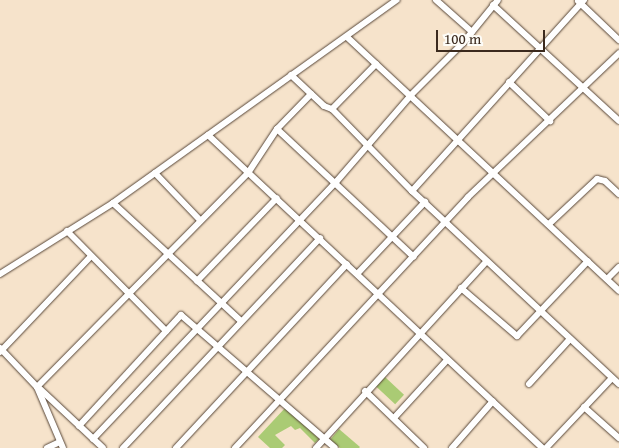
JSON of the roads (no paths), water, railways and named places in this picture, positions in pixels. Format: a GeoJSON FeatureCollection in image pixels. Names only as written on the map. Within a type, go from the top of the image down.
{"type":"FeatureCollection","features":[{"type":"Feature","properties":{"kind":"street"},"geometry":{"type":"LineString","coordinates":[[0,274],[113,203],[397,0]]}},
{"type":"Feature","properties":{"kind":"street"},"geometry":{"type":"LineString","coordinates":[[436,0],[472,32]]}},
{"type":"Feature","properties":{"kind":"street"},"geometry":{"type":"LineString","coordinates":[[412,191],[581,1],[619,40]]}},
{"type":"Feature","properties":{"kind":"street"},"geometry":{"type":"LineString","coordinates":[[93,439],[223,304],[336,182],[412,95],[472,32],[495,2],[539,48],[619,121]]}},
{"type":"Feature","properties":{"kind":"street"},"geometry":{"type":"LineString","coordinates":[[347,36],[619,291]]}},
{"type":"Feature","properties":{"kind":"street"},"geometry":{"type":"LineString","coordinates":[[235,448],[280,402],[279,400],[446,221],[493,173],[583,90],[619,53]]}},
{"type":"Feature","properties":{"kind":"street"},"geometry":{"type":"LineString","coordinates":[[332,109],[376,64]]}},
{"type":"Feature","properties":{"kind":"street"},"geometry":{"type":"LineString","coordinates":[[291,75],[324,106],[332,109],[412,191],[619,384]]}},
{"type":"Feature","properties":{"kind":"street"},"geometry":{"type":"LineString","coordinates":[[509,82],[550,121]]}},
{"type":"Feature","properties":{"kind":"street"},"geometry":{"type":"LineString","coordinates":[[37,386],[129,295],[199,219],[248,173],[277,129],[311,94]]}},
{"type":"Feature","properties":{"kind":"street"},"geometry":{"type":"LineString","coordinates":[[277,129],[336,182],[414,257]]}},
{"type":"Feature","properties":{"kind":"street"},"geometry":{"type":"LineString","coordinates":[[208,136],[300,219],[419,334],[544,448],[612,378]]}},
{"type":"Feature","properties":{"kind":"street"},"geometry":{"type":"LineString","coordinates":[[154,172],[199,219]]}},
{"type":"Feature","properties":{"kind":"street"},"geometry":{"type":"LineString","coordinates":[[549,224],[597,179],[617,189]]}},
{"type":"Feature","properties":{"kind":"street"},"geometry":{"type":"LineString","coordinates":[[197,280],[277,198]]}},
{"type":"Feature","properties":{"kind":"street"},"geometry":{"type":"LineString","coordinates":[[358,273],[425,202]]}},
{"type":"Feature","properties":{"kind":"street"},"geometry":{"type":"LineString","coordinates":[[113,203],[241,321]]}},
{"type":"Feature","properties":{"kind":"street"},"geometry":{"type":"LineString","coordinates":[[67,231],[166,331]]}},
{"type":"Feature","properties":{"kind":"street"},"geometry":{"type":"LineString","coordinates":[[123,448],[320,238]]}},
{"type":"Feature","properties":{"kind":"street"},"geometry":{"type":"LineString","coordinates":[[91,256],[1,350],[103,448]]}},
{"type":"Feature","properties":{"kind":"street"},"geometry":{"type":"LineString","coordinates":[[316,448],[365,391],[487,261]]}},
{"type":"Feature","properties":{"kind":"street"},"geometry":{"type":"LineString","coordinates":[[461,288],[513,336],[521,335],[588,261]]}},
{"type":"Feature","properties":{"kind":"street"},"geometry":{"type":"LineString","coordinates":[[176,448],[347,264]]}},
{"type":"Feature","properties":{"kind":"street"},"geometry":{"type":"LineString","coordinates":[[607,280],[619,267]]}},
{"type":"Feature","properties":{"kind":"street"},"geometry":{"type":"LineString","coordinates":[[79,426],[181,314],[335,448]]}},
{"type":"Feature","properties":{"kind":"street"},"geometry":{"type":"LineString","coordinates":[[529,384],[570,339]]}},
{"type":"Feature","properties":{"kind":"street"},"geometry":{"type":"LineString","coordinates":[[394,418],[447,360]]}},
{"type":"Feature","properties":{"kind":"street"},"geometry":{"type":"LineString","coordinates":[[37,386],[61,445],[48,448]]}},
{"type":"Feature","properties":{"kind":"street"},"geometry":{"type":"LineString","coordinates":[[365,391],[424,448]]}},
{"type":"Feature","properties":{"kind":"street"},"geometry":{"type":"LineString","coordinates":[[452,448],[493,401]]}},
{"type":"Feature","properties":{"kind":"street"},"geometry":{"type":"LineString","coordinates":[[584,407],[619,438]]}}]}
